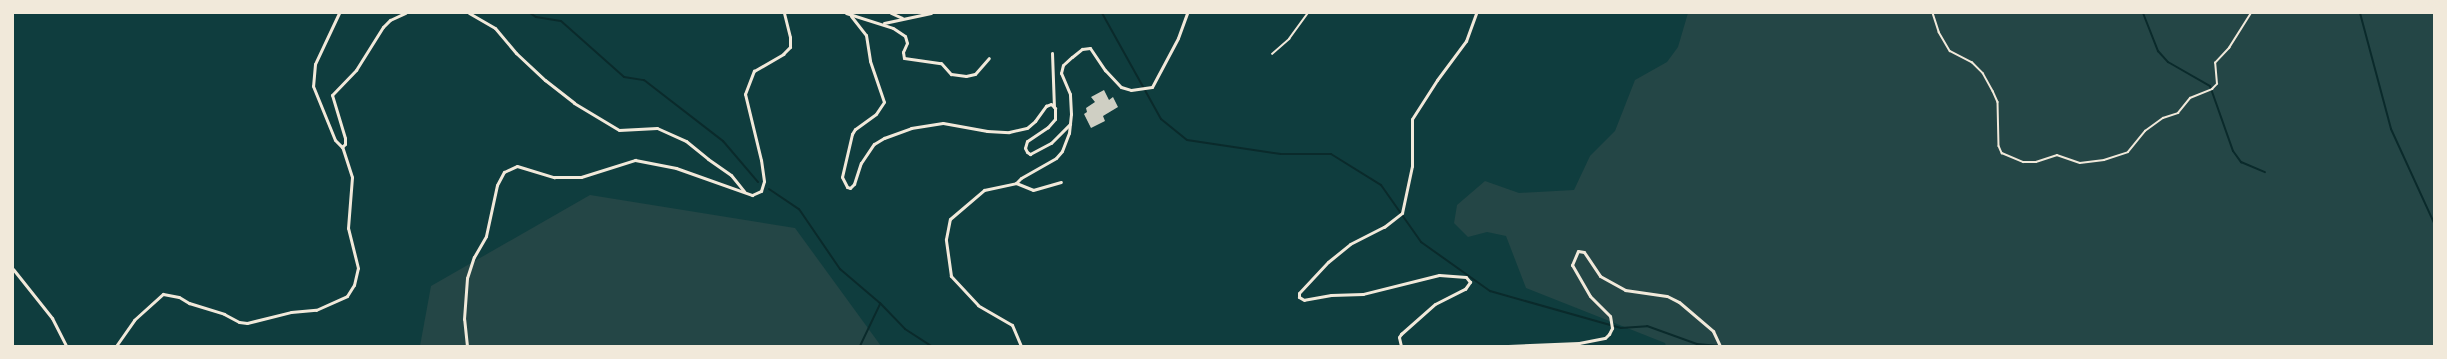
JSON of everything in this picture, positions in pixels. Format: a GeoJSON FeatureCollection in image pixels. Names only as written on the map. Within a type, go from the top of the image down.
{"type":"FeatureCollection","features":[{"type":"Feature","properties":{"kind":"street"},"geometry":{"type":"LineString","coordinates":[[116,346],[134,320],[150,303],[163,294],[179,297],[189,303],[224,314],[238,322],[248,323],[291,312],[316,310],[347,296],[354,285],[358,268],[348,228],[348,209],[352,177],[342,147],[335,140],[313,86],[315,64],[339,13]]}},
{"type":"Feature","properties":{"kind":"street"},"geometry":{"type":"LineString","coordinates":[[342,147],[345,144],[344,138],[332,95],[356,70],[383,27],[390,20],[405,13]]}},
{"type":"Feature","properties":{"kind":"street"},"geometry":{"type":"LineString","coordinates":[[469,13],[495,28],[516,53],[545,80],[574,103],[619,130],[657,128],[686,141],[731,175],[744,192]]}},
{"type":"Feature","properties":{"kind":"street"},"geometry":{"type":"LineString","coordinates":[[467,346],[464,319],[467,278],[474,257],[486,236],[497,185],[504,172],[517,166],[554,177],[581,177],[635,160],[676,168],[752,195],[761,192],[764,181],[761,160],[745,94],[754,71],[783,54],[790,47],[790,37],[784,13]]}},
{"type":"Feature","properties":{"kind":"street"},"geometry":{"type":"LineString","coordinates":[[846,13],[851,16],[884,24],[905,36],[904,58],[941,63],[951,74],[966,76],[975,74],[989,58]]}},
{"type":"Feature","properties":{"kind":"street"},"geometry":{"type":"LineString","coordinates":[[891,13],[902,18]]}},
{"type":"Feature","properties":{"kind":"street"},"geometry":{"type":"LineString","coordinates":[[884,24],[902,18],[931,13]]}},
{"type":"Feature","properties":{"kind":"street"},"geometry":{"type":"LineString","coordinates":[[1016,183],[1020,178],[1056,158],[1062,151],[1070,124],[1070,94],[1061,73],[1063,65],[1082,49],[1090,48],[1105,70],[1121,87],[1131,90],[1152,87],[1178,38],[1187,13]]}},
{"type":"Feature","properties":{"kind":"street"},"geometry":{"type":"LineString","coordinates":[[1401,346],[1399,337],[1401,334],[1435,304],[1465,288],[1470,282],[1466,276],[1439,275],[1363,294],[1331,295],[1304,300],[1299,297],[1299,293],[1333,257],[1350,244],[1384,227],[1402,213],[1412,166],[1412,119],[1436,80],[1466,41],[1476,13]]}},
{"type":"Feature","properties":{"kind":"street"},"geometry":{"type":"LineString","coordinates":[[851,16],[866,35],[870,61],[884,102],[876,114],[852,134],[842,177],[847,187],[850,188],[854,184],[861,163],[874,144],[884,138],[911,128],[943,123],[986,131],[1009,132],[1027,128],[1035,122],[1046,106],[1051,104],[1054,107]]}},
{"type":"Feature","properties":{"kind":"street"},"geometry":{"type":"LineString","coordinates":[[1052,53],[1055,119],[1048,128],[1027,141],[1025,145],[1026,152],[1035,153],[1042,149],[1070,124]]}},
{"type":"Feature","properties":{"kind":"street"},"geometry":{"type":"LineString","coordinates":[[1021,346],[1012,325],[978,305],[951,276],[946,240],[950,219],[984,190],[1016,183],[1032,190],[1061,182]]}},
{"type":"Feature","properties":{"kind":"street"},"geometry":{"type":"LineString","coordinates":[[1508,346],[1579,343],[1605,338],[1609,334],[1612,328],[1610,316],[1590,296],[1572,265],[1578,251],[1584,252],[1600,276],[1625,290],[1667,296],[1679,302],[1713,331],[1720,346]]}},
{"type":"Feature","properties":{"kind":"street"},"geometry":{"type":"LineString","coordinates":[[13,269],[52,318],[66,346]]}},
{"type":"Feature","properties":{"kind":"path"},"geometry":{"type":"LineString","coordinates":[[1272,54],[1289,39],[1308,13]]}},
{"type":"Feature","properties":{"kind":"path"},"geometry":{"type":"LineString","coordinates":[[1933,13],[1939,32],[1950,51],[1972,62],[1982,73],[1993,91],[1998,102],[1999,146],[2002,153],[2009,158],[2023,162],[2036,162],[2057,155],[2080,163],[2104,160],[2128,152],[2145,131],[2163,118],[2178,113],[2190,98],[2212,89],[2217,84],[2215,62],[2229,48],[2251,13]]}},
{"type":"Feature","properties":{"kind":"shaded area"},"geometry":{"type":"Polygon","coordinates":[[[1688,13],[2434,13],[2434,346],[1666,346],[1665,343],[1526,288],[1506,236],[1487,232],[1468,237],[1454,223],[1457,205],[1485,181],[1519,193],[1574,190],[1590,156],[1615,131],[1635,80],[1667,62],[1678,47],[1688,13]]]}},
{"type":"Feature","properties":{"kind":"shaded area"},"geometry":{"type":"Polygon","coordinates":[[[590,195],[795,228],[881,346],[420,346],[431,286],[590,195]]]}},
{"type":"Feature","properties":{"kind":"building"},"geometry":{"type":"Polygon","coordinates":[[[1104,90],[1109,100],[1113,97],[1118,107],[1103,116],[1105,121],[1091,128],[1084,114],[1087,112],[1086,108],[1095,102],[1091,97],[1104,90]]]}},
{"type":"Feature","properties":{"kind":"waterway"},"geometry":{"type":"LineString","coordinates":[[530,13],[536,17],[561,21],[624,77],[644,80],[723,141],[758,182]]}},
{"type":"Feature","properties":{"kind":"waterway"},"geometry":{"type":"LineString","coordinates":[[1102,13],[1161,119],[1187,140],[1281,154],[1331,154],[1381,185],[1421,242],[1490,291],[1621,328],[1647,326],[1697,344],[1719,346]]}},
{"type":"Feature","properties":{"kind":"waterway"},"geometry":{"type":"LineString","coordinates":[[2143,13],[2158,51],[2168,62],[2210,86],[2233,151],[2241,162],[2265,172]]}},
{"type":"Feature","properties":{"kind":"waterway"},"geometry":{"type":"LineString","coordinates":[[2360,13],[2391,129],[2434,223]]}},
{"type":"Feature","properties":{"kind":"waterway"},"geometry":{"type":"LineString","coordinates":[[769,189],[799,209],[840,269],[880,303],[905,329],[931,346]]}},
{"type":"Feature","properties":{"kind":"waterway"},"geometry":{"type":"LineString","coordinates":[[860,346],[880,304]]}}]}
